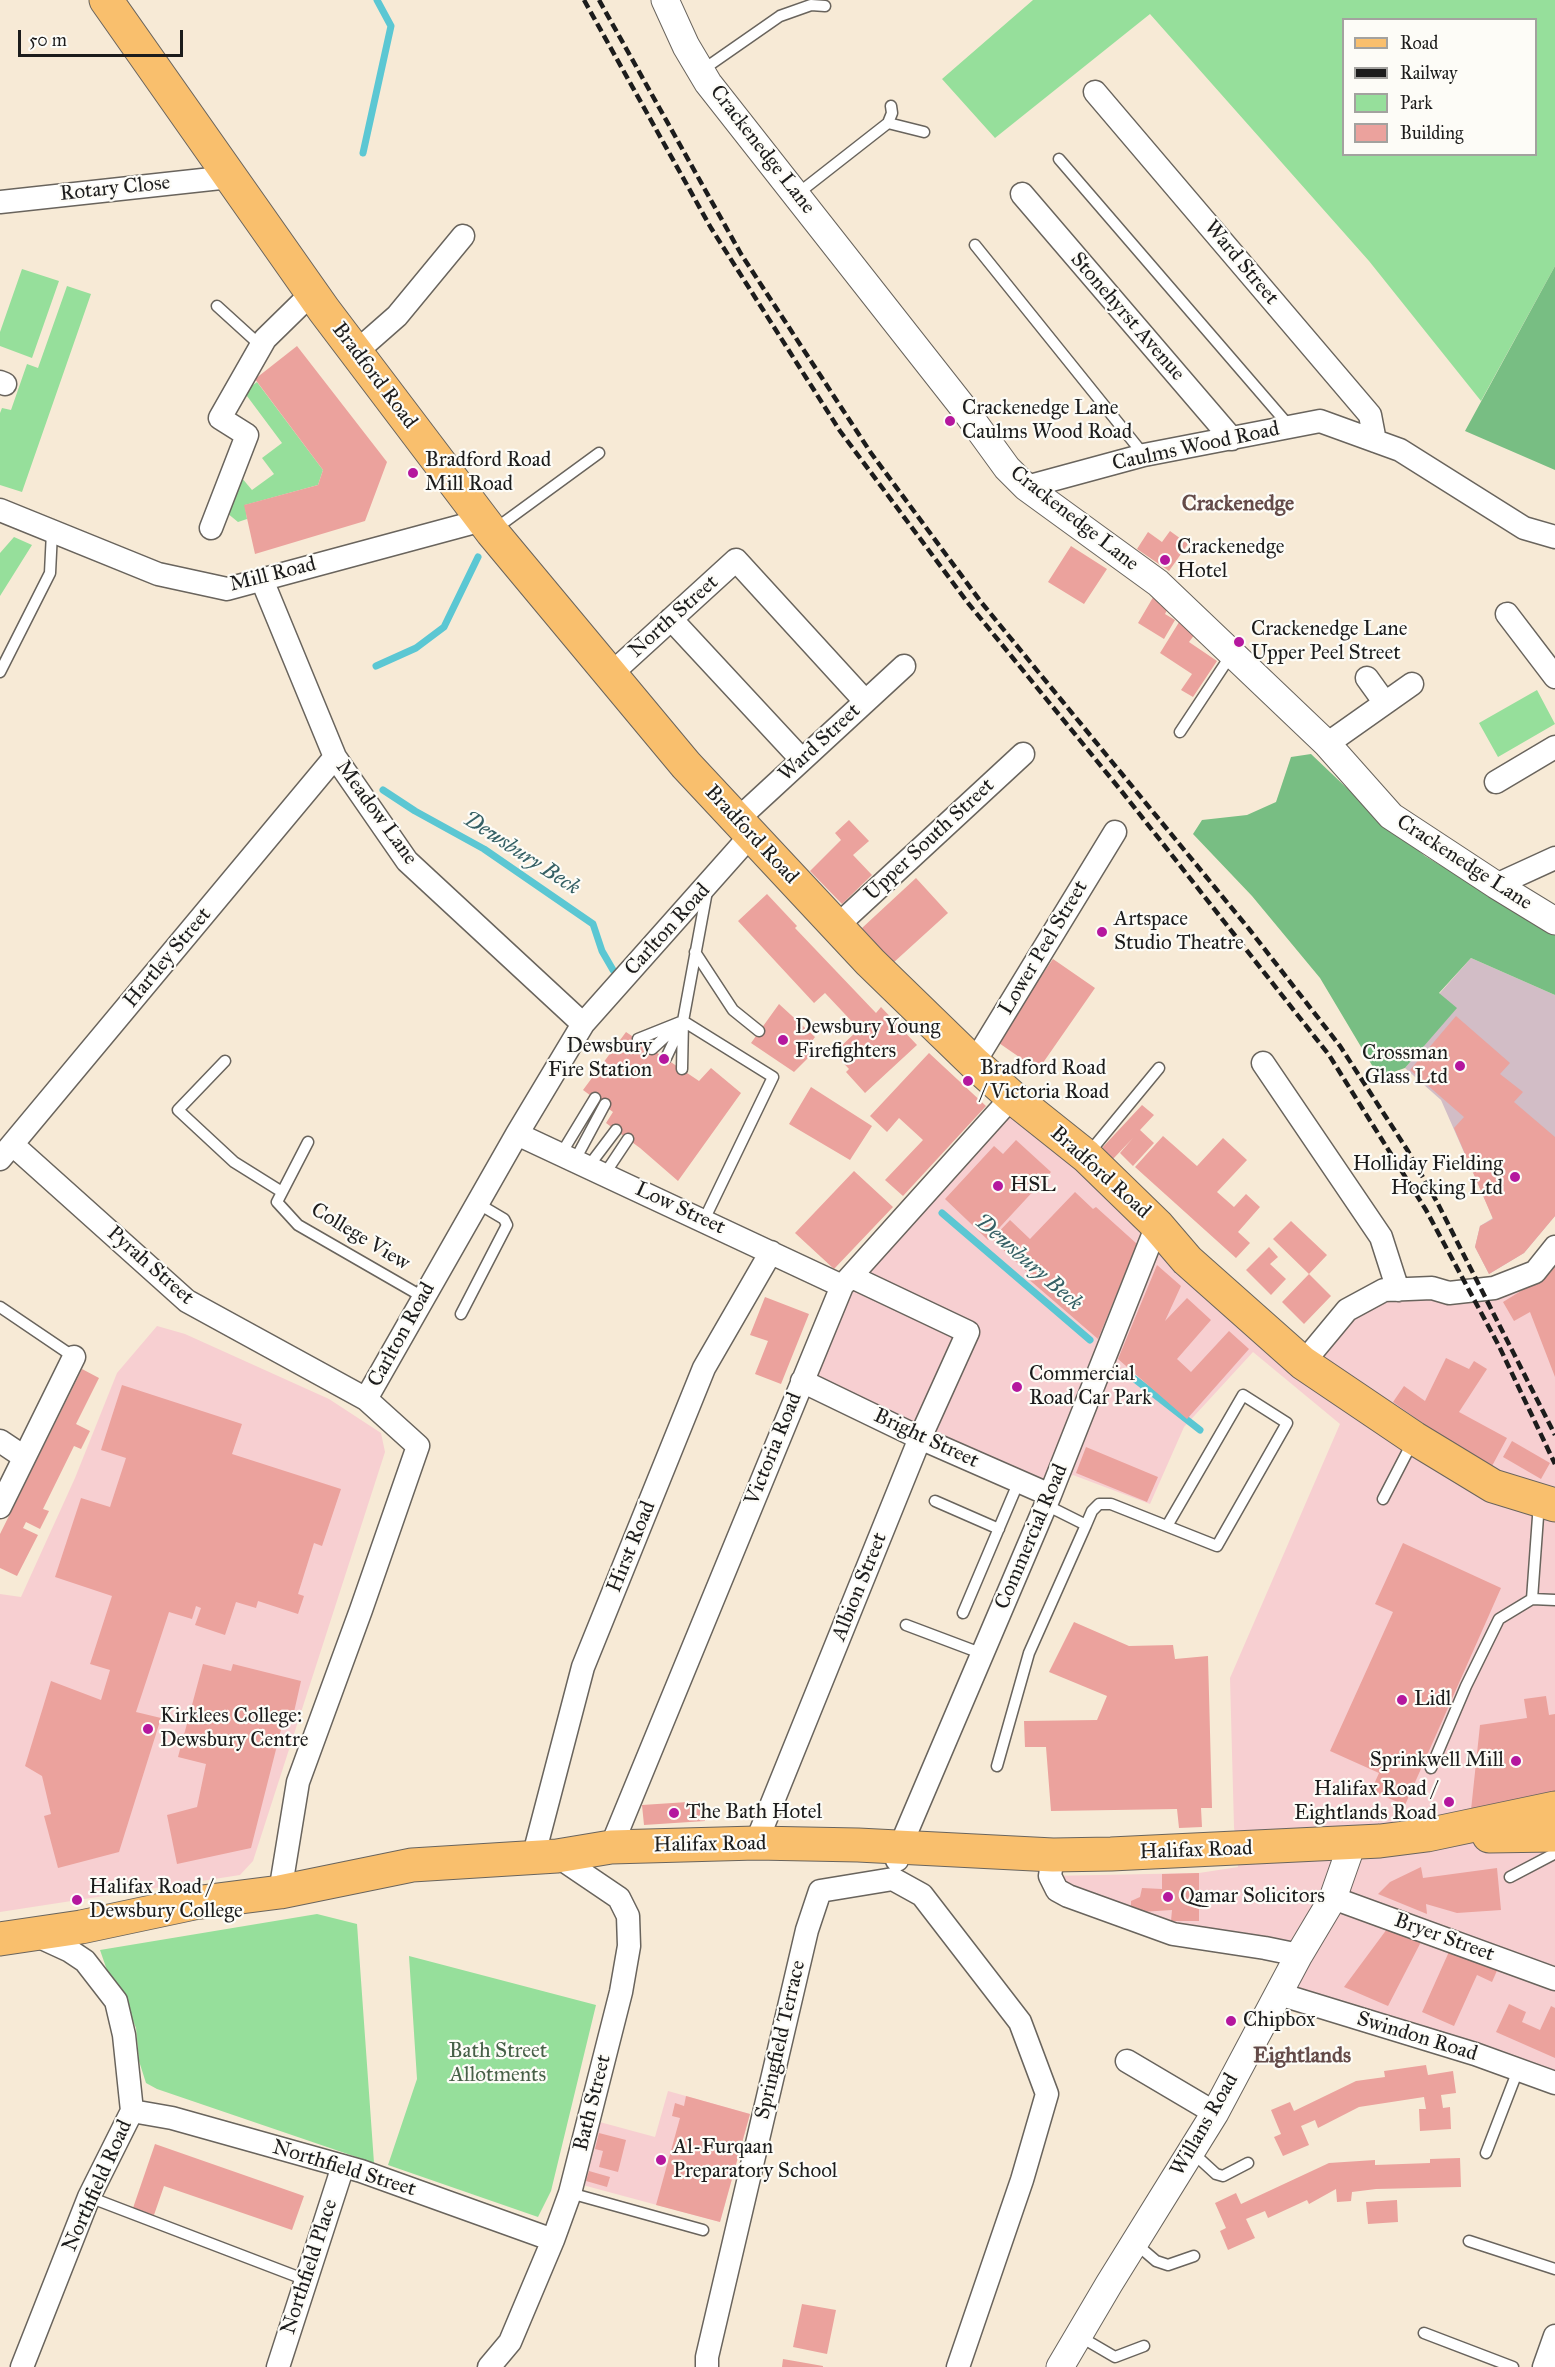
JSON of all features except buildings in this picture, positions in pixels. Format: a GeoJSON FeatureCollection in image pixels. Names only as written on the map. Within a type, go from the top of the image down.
{"type":"FeatureCollection","features":[{"type":"Feature","properties":{"kind":"main road","name":"Bradford Road"},"geometry":{"type":"LineString","coordinates":[[106,0],[312,293],[488,526],[686,765],[870,963],[1012,1097],[1086,1156],[1157,1225],[1187,1260],[1303,1363],[1414,1438],[1493,1485],[1547,1503]]}},
{"type":"Feature","properties":{"kind":"main road","name":"Halifax Road"},"geometry":{"type":"LineString","coordinates":[[0,1939],[81,1927],[194,1903],[280,1892],[412,1865],[545,1857],[611,1847],[756,1843],[900,1847],[1053,1855],[1352,1844],[1427,1835],[1554,1837]]}},
{"type":"Feature","properties":{"kind":"street","name":"Crackenedge Lane"},"geometry":{"type":"LineString","coordinates":[[665,0],[686,46],[735,119],[962,406],[1007,468],[1026,487],[1158,583],[1327,744],[1391,816],[1555,921]]}},
{"type":"Feature","properties":{"kind":"street","name":"Ward Street"},"geometry":{"type":"LineString","coordinates":[[1095,92],[1370,415],[1375,441]]}},
{"type":"Feature","properties":{"kind":"street","name":"Rotary Close"},"geometry":{"type":"LineString","coordinates":[[0,202],[231,177]]}},
{"type":"Feature","properties":{"kind":"street","name":"Stonehyrst Avenue"},"geometry":{"type":"LineString","coordinates":[[1022,194],[1232,439]]}},
{"type":"Feature","properties":{"kind":"street"},"geometry":{"type":"LineString","coordinates":[[356,352],[397,316],[463,236]]}},
{"type":"Feature","properties":{"kind":"street"},"geometry":{"type":"LineString","coordinates":[[211,528],[247,435],[220,418],[265,339],[312,293]]}},
{"type":"Feature","properties":{"kind":"street","name":"Caulms Wood Road"},"geometry":{"type":"LineString","coordinates":[[1026,487],[1144,455],[1320,422],[1400,450],[1524,528],[1555,537]]}},
{"type":"Feature","properties":{"kind":"street","name":"Mill Road"},"geometry":{"type":"LineString","coordinates":[[0,510],[158,574],[226,589],[488,526]]}},
{"type":"Feature","properties":{"kind":"street","name":"North Street"},"geometry":{"type":"LineString","coordinates":[[611,674],[736,560],[865,701]]}},
{"type":"Feature","properties":{"kind":"street","name":"Meadow Lane"},"geometry":{"type":"LineString","coordinates":[[262,580],[335,757],[407,861],[584,1024]]}},
{"type":"Feature","properties":{"kind":"street"},"geometry":{"type":"LineString","coordinates":[[1507,614],[1555,677]]}},
{"type":"Feature","properties":{"kind":"street"},"geometry":{"type":"LineString","coordinates":[[671,619],[802,760]]}},
{"type":"Feature","properties":{"kind":"street","name":"Ward Street"},"geometry":{"type":"LineString","coordinates":[[744,827],[802,760],[904,666]]}},
{"type":"Feature","properties":{"kind":"street"},"geometry":{"type":"LineString","coordinates":[[1367,678],[1385,703]]}},
{"type":"Feature","properties":{"kind":"street"},"geometry":{"type":"LineString","coordinates":[[1327,744],[1412,684]]}},
{"type":"Feature","properties":{"kind":"street"},"geometry":{"type":"LineString","coordinates":[[1496,782],[1555,747]]}},
{"type":"Feature","properties":{"kind":"street","name":"Upper South Street"},"geometry":{"type":"LineString","coordinates":[[837,926],[1023,754]]}},
{"type":"Feature","properties":{"kind":"street","name":"Hartley Street"},"geometry":{"type":"LineString","coordinates":[[7,1152],[335,757]]}},
{"type":"Feature","properties":{"kind":"street","name":"Carlton Road"},"geometry":{"type":"LineString","coordinates":[[280,1892],[297,1782],[361,1610],[417,1446],[366,1399],[517,1134],[584,1024],[708,885],[744,827]]}},
{"type":"Feature","properties":{"kind":"street","name":"Lower Peel Street"},"geometry":{"type":"LineString","coordinates":[[974,1063],[1115,832]]}},
{"type":"Feature","properties":{"kind":"street"},"geometry":{"type":"LineString","coordinates":[[1496,885],[1555,858]]}},
{"type":"Feature","properties":{"kind":"street"},"geometry":{"type":"LineString","coordinates":[[1263,1062],[1381,1237],[1398,1290]]}},
{"type":"Feature","properties":{"kind":"street","name":"Victoria Road"},"geometry":{"type":"LineString","coordinates":[[611,1847],[802,1381],[847,1281],[1012,1097]]}},
{"type":"Feature","properties":{"kind":"street","name":"Low Street"},"geometry":{"type":"LineString","coordinates":[[517,1134],[771,1252],[968,1332]]}},
{"type":"Feature","properties":{"kind":"street","name":"Pyrah Street"},"geometry":{"type":"LineString","coordinates":[[7,1152],[187,1301],[366,1399]]}},
{"type":"Feature","properties":{"kind":"street","name":"Commercial Road"},"geometry":{"type":"LineString","coordinates":[[900,1847],[1048,1500],[1157,1225]]}},
{"type":"Feature","properties":{"kind":"street"},"geometry":{"type":"LineString","coordinates":[[1303,1363],[1347,1310],[1384,1290],[1432,1288],[1449,1293],[1494,1288],[1535,1272],[1555,1247]]}},
{"type":"Feature","properties":{"kind":"street","name":"Hirst Road"},"geometry":{"type":"LineString","coordinates":[[545,1857],[583,1667],[704,1368],[771,1252]]}},
{"type":"Feature","properties":{"kind":"street","name":"Albion Street"},"geometry":{"type":"LineString","coordinates":[[756,1843],[920,1438],[968,1332]]}},
{"type":"Feature","properties":{"kind":"street"},"geometry":{"type":"LineString","coordinates":[[0,1507],[74,1357]]}},
{"type":"Feature","properties":{"kind":"street","name":"Bright Street"},"geometry":{"type":"LineString","coordinates":[[802,1381],[920,1438],[1019,1481],[1048,1500]]}},
{"type":"Feature","properties":{"kind":"street"},"geometry":{"type":"LineString","coordinates":[[0,1441],[24,1457]]}},
{"type":"Feature","properties":{"kind":"street","name":"Willans Road"},"geometry":{"type":"LineString","coordinates":[[1060,2367],[1215,2113],[1299,1955],[1333,1898],[1352,1844]]}},
{"type":"Feature","properties":{"kind":"street"},"geometry":{"type":"LineString","coordinates":[[900,1847],[893,1879],[922,1895],[1020,2022],[1047,2094],[1022,2180],[958,2367]]}},
{"type":"Feature","properties":{"kind":"street"},"geometry":{"type":"LineString","coordinates":[[1053,1855],[1050,1876],[1057,1890],[1068,1896],[1173,1934],[1299,1955]]}},
{"type":"Feature","properties":{"kind":"street","name":"Bath Street"},"geometry":{"type":"LineString","coordinates":[[489,2367],[510,2342],[570,2193],[621,1992],[629,1946],[628,1916],[619,1898],[545,1857]]}},
{"type":"Feature","properties":{"kind":"street","name":"Springfield Terrace"},"geometry":{"type":"LineString","coordinates":[[707,2367],[707,2357],[804,1942],[820,1891],[893,1879]]}},
{"type":"Feature","properties":{"kind":"street","name":"Bryer Street"},"geometry":{"type":"LineString","coordinates":[[1333,1898],[1555,1979]]}},
{"type":"Feature","properties":{"kind":"street","name":"Northfield Road"},"geometry":{"type":"LineString","coordinates":[[22,2367],[89,2197],[132,2111],[124,2035],[116,2001],[85,1961],[70,1951],[32,1934]]}},
{"type":"Feature","properties":{"kind":"street","name":"Swindon Road"},"geometry":{"type":"LineString","coordinates":[[1279,1994],[1475,2054],[1555,2083]]}},
{"type":"Feature","properties":{"kind":"street"},"geometry":{"type":"LineString","coordinates":[[1127,2061],[1215,2113]]}},
{"type":"Feature","properties":{"kind":"street","name":"Northfield Street"},"geometry":{"type":"LineString","coordinates":[[132,2111],[172,2118],[343,2166],[553,2240]]}},
{"type":"Feature","properties":{"kind":"street","name":"Northfield Place"},"geometry":{"type":"LineString","coordinates":[[278,2367],[343,2166]]}},
{"type":"Feature","properties":{"kind":"street"},"geometry":{"type":"LineString","coordinates":[[1544,2367],[1555,2336]]}},
{"type":"Feature","properties":{"kind":"lane"},"geometry":{"type":"LineString","coordinates":[[701,71],[780,16],[811,5],[825,6]]}},
{"type":"Feature","properties":{"kind":"lane"},"geometry":{"type":"LineString","coordinates":[[796,195],[888,123],[892,113],[891,106]]}},
{"type":"Feature","properties":{"kind":"lane"},"geometry":{"type":"LineString","coordinates":[[888,123],[924,132]]}},
{"type":"Feature","properties":{"kind":"lane"},"geometry":{"type":"LineString","coordinates":[[1059,159],[1291,428]]}},
{"type":"Feature","properties":{"kind":"lane"},"geometry":{"type":"LineString","coordinates":[[975,245],[1144,455]]}},
{"type":"Feature","properties":{"kind":"lane"},"geometry":{"type":"LineString","coordinates":[[217,306],[261,346]]}},
{"type":"Feature","properties":{"kind":"lane"},"geometry":{"type":"LineString","coordinates":[[488,526],[599,453]]}},
{"type":"Feature","properties":{"kind":"lane"},"geometry":{"type":"LineString","coordinates":[[0,672],[50,573],[52,532]]}},
{"type":"Feature","properties":{"kind":"lane"},"geometry":{"type":"LineString","coordinates":[[1180,732],[1232,654]]}},
{"type":"Feature","properties":{"kind":"lane"},"geometry":{"type":"LineString","coordinates":[[682,1069],[683,1021],[708,885]]}},
{"type":"Feature","properties":{"kind":"lane"},"geometry":{"type":"LineString","coordinates":[[695,952],[733,1010],[759,1031]]}},
{"type":"Feature","properties":{"kind":"lane"},"geometry":{"type":"LineString","coordinates":[[638,1039],[683,1021]]}},
{"type":"Feature","properties":{"kind":"lane"},"geometry":{"type":"LineString","coordinates":[[652,1048],[683,1021]]}},
{"type":"Feature","properties":{"kind":"lane"},"geometry":{"type":"LineString","coordinates":[[666,1058],[683,1021]]}},
{"type":"Feature","properties":{"kind":"lane"},"geometry":{"type":"LineString","coordinates":[[683,1021],[773,1077],[704,1220]]}},
{"type":"Feature","properties":{"kind":"lane"},"geometry":{"type":"LineString","coordinates":[[225,1061],[178,1110],[234,1162],[282,1192],[308,1142]]}},
{"type":"Feature","properties":{"kind":"lane"},"geometry":{"type":"LineString","coordinates":[[1086,1156],[1159,1068]]}},
{"type":"Feature","properties":{"kind":"lane"},"geometry":{"type":"LineString","coordinates":[[582,1164],[595,1098]]}},
{"type":"Feature","properties":{"kind":"lane"},"geometry":{"type":"LineString","coordinates":[[582,1164],[605,1104]]}},
{"type":"Feature","properties":{"kind":"lane"},"geometry":{"type":"LineString","coordinates":[[582,1164],[616,1130]]}},
{"type":"Feature","properties":{"kind":"lane"},"geometry":{"type":"LineString","coordinates":[[582,1164],[628,1139]]}},
{"type":"Feature","properties":{"kind":"lane","name":"College View"},"geometry":{"type":"LineString","coordinates":[[282,1192],[277,1202],[298,1225],[423,1297]]}},
{"type":"Feature","properties":{"kind":"lane"},"geometry":{"type":"LineString","coordinates":[[461,1314],[507,1225],[504,1219],[477,1203]]}},
{"type":"Feature","properties":{"kind":"lane"},"geometry":{"type":"LineString","coordinates":[[0,1307],[74,1357]]}},
{"type":"Feature","properties":{"kind":"lane"},"geometry":{"type":"LineString","coordinates":[[997,1766],[1029,1653],[1092,1512],[1099,1504],[1111,1504],[1217,1546],[1287,1423],[1243,1395],[1167,1526]]}},
{"type":"Feature","properties":{"kind":"lane"},"geometry":{"type":"LineString","coordinates":[[1383,1499],[1414,1438]]}},
{"type":"Feature","properties":{"kind":"lane"},"geometry":{"type":"LineString","coordinates":[[963,1614],[1019,1481]]}},
{"type":"Feature","properties":{"kind":"lane"},"geometry":{"type":"LineString","coordinates":[[1048,1500],[1086,1525]]}},
{"type":"Feature","properties":{"kind":"lane"},"geometry":{"type":"LineString","coordinates":[[935,1501],[999,1529]]}},
{"type":"Feature","properties":{"kind":"lane"},"geometry":{"type":"LineString","coordinates":[[1532,1599],[1547,1503]]}},
{"type":"Feature","properties":{"kind":"lane"},"geometry":{"type":"LineString","coordinates":[[1431,1768],[1466,1686],[1499,1619],[1532,1599],[1555,1600]]}},
{"type":"Feature","properties":{"kind":"lane"},"geometry":{"type":"LineString","coordinates":[[906,1625],[983,1654]]}},
{"type":"Feature","properties":{"kind":"lane"},"geometry":{"type":"LineString","coordinates":[[1510,1877],[1554,1837]]}},
{"type":"Feature","properties":{"kind":"lane"},"geometry":{"type":"LineString","coordinates":[[1486,2153],[1518,2070]]}},
{"type":"Feature","properties":{"kind":"lane"},"geometry":{"type":"LineString","coordinates":[[1191,2151],[1216,2174],[1223,2176],[1248,2163]]}},
{"type":"Feature","properties":{"kind":"lane"},"geometry":{"type":"LineString","coordinates":[[570,2193],[703,2230]]}},
{"type":"Feature","properties":{"kind":"lane"},"geometry":{"type":"LineString","coordinates":[[89,2197],[306,2280]]}},
{"type":"Feature","properties":{"kind":"lane"},"geometry":{"type":"LineString","coordinates":[[1469,2241],[1555,2269]]}},
{"type":"Feature","properties":{"kind":"lane"},"geometry":{"type":"LineString","coordinates":[[1135,2242],[1156,2261],[1167,2265],[1194,2256]]}},
{"type":"Feature","properties":{"kind":"lane"},"geometry":{"type":"LineString","coordinates":[[1424,2333],[1513,2367]]}},
{"type":"Feature","properties":{"kind":"lane"},"geometry":{"type":"LineString","coordinates":[[1078,2336],[1115,2357],[1144,2346]]}},
{"type":"Feature","properties":{"kind":"shaded area"},"geometry":{"type":"Polygon","coordinates":[[[1471,958],[1555,995],[1555,1216],[1524,1253],[1489,1274],[1475,1247],[1480,1226],[1493,1218],[1441,1100],[1405,1068],[1456,1008],[1439,994],[1471,958]]]}},
{"type":"Feature","properties":{"kind":"shaded area"},"geometry":{"type":"Polygon","coordinates":[[[1012,1097],[1303,1363],[1384,1290],[1494,1288],[1555,1247],[1555,2086],[1279,1994],[1298,1956],[1173,1934],[1050,1876],[1199,1873],[1238,1867],[1234,1827],[1230,1678],[1340,1424],[1253,1352],[1184,1427],[1150,1504],[1073,1475],[1050,1495],[802,1381],[842,1286],[1012,1097]]]}},
{"type":"Feature","properties":{"kind":"shaded area","name":"Kirklees College: Dewsbury Centre"},"geometry":{"type":"Polygon","coordinates":[[[157,1326],[185,1334],[329,1399],[381,1433],[385,1452],[253,1861],[240,1875],[0,1912],[0,1594],[21,1597],[75,1478],[117,1373],[157,1326]]]}},
{"type":"Feature","properties":{"kind":"shaded area","name":"Al-Furqaan Preparatory School"},"geometry":{"type":"Polygon","coordinates":[[[668,2091],[750,2114],[720,2222],[579,2184],[596,2121],[655,2137],[668,2091]]]}},
{"type":"Feature","properties":{"kind":"green space"},"geometry":{"type":"Polygon","coordinates":[[[1033,0],[1555,0],[1555,266],[1481,401],[1369,261],[1150,14],[995,138],[942,79],[1033,0]]]}},
{"type":"Feature","properties":{"kind":"green space"},"geometry":{"type":"Polygon","coordinates":[[[1555,266],[1555,470],[1465,431],[1555,266]]]}},
{"type":"Feature","properties":{"kind":"green space"},"geometry":{"type":"Polygon","coordinates":[[[22,269],[59,281],[32,358],[0,346],[0,332],[22,269]]]}},
{"type":"Feature","properties":{"kind":"green space"},"geometry":{"type":"Polygon","coordinates":[[[67,286],[91,294],[22,492],[0,485],[0,413],[2,408],[11,410],[27,364],[38,368],[67,286]]]}},
{"type":"Feature","properties":{"kind":"green space"},"geometry":{"type":"Polygon","coordinates":[[[257,382],[323,470],[318,485],[245,505],[247,519],[238,522],[227,513],[241,477],[252,490],[274,474],[262,458],[282,443],[244,392],[257,382]]]}},
{"type":"Feature","properties":{"kind":"green space"},"geometry":{"type":"Polygon","coordinates":[[[14,537],[32,545],[0,596],[0,553],[14,537]]]}},
{"type":"Feature","properties":{"kind":"green space"},"geometry":{"type":"Polygon","coordinates":[[[1537,690],[1555,724],[1498,757],[1479,723],[1537,690]]]}},
{"type":"Feature","properties":{"kind":"green space"},"geometry":{"type":"Polygon","coordinates":[[[1311,754],[1372,812],[1425,856],[1555,934],[1555,995],[1471,958],[1439,993],[1457,1008],[1405,1068],[1379,1077],[1320,978],[1252,896],[1193,834],[1202,820],[1247,815],[1276,802],[1291,757],[1311,754]]]}},
{"type":"Feature","properties":{"kind":"green space"},"geometry":{"type":"Polygon","coordinates":[[[317,1914],[357,1924],[374,2163],[157,2089],[146,2083],[139,2061],[136,2028],[127,2006],[109,1976],[100,1950],[317,1914]]]}},
{"type":"Feature","properties":{"kind":"green space","name":"Bath Street Allotments"},"geometry":{"type":"Polygon","coordinates":[[[409,1956],[596,2005],[551,2191],[538,2217],[388,2165],[417,2079],[409,1956]]]}},
{"type":"Feature","properties":{"kind":"waterway"},"geometry":{"type":"LineString","coordinates":[[363,153],[391,26],[377,0]]}},
{"type":"Feature","properties":{"kind":"waterway","name":"Dewsbury Beck"},"geometry":{"type":"LineString","coordinates":[[376,666],[416,648],[444,627],[478,557]]}},
{"type":"Feature","properties":{"kind":"waterway","name":"Dewsbury Beck"},"geometry":{"type":"LineString","coordinates":[[383,790],[415,811],[484,849],[593,924],[602,951],[613,970]]}},
{"type":"Feature","properties":{"kind":"waterway","name":"Dewsbury Beck"},"geometry":{"type":"LineString","coordinates":[[942,1213],[1090,1340]]}},
{"type":"Feature","properties":{"kind":"waterway","name":"Dewsbury Beck"},"geometry":{"type":"LineString","coordinates":[[1132,1377],[1200,1430]]}},
{"type":"Feature","properties":{"kind":"railway"},"geometry":{"type":"LineString","coordinates":[[584,0],[711,228],[840,431],[968,603],[1123,793],[1329,1055],[1426,1210],[1499,1346],[1555,1464]]}},
{"type":"Feature","properties":{"kind":"railway"},"geometry":{"type":"LineString","coordinates":[[599,0],[741,254],[871,453],[981,602],[1249,929],[1340,1046],[1408,1151],[1437,1202],[1555,1435]]}},
{"type":"Feature","properties":{"kind":"place","name":"Crackenedge Lane Caulms Wood Road"},"geometry":{"type":"Point","coordinates":[950,421]}},
{"type":"Feature","properties":{"kind":"place","name":"Bradford Road Mill Road"},"geometry":{"type":"Point","coordinates":[413,473]}},
{"type":"Feature","properties":{"kind":"place","name":"Crackenedge Hotel"},"geometry":{"type":"Point","coordinates":[1165,560]}},
{"type":"Feature","properties":{"kind":"place","name":"Crackenedge Lane Upper Peel Street"},"geometry":{"type":"Point","coordinates":[1239,642]}},
{"type":"Feature","properties":{"kind":"place","name":"Artspace Studio Theatre"},"geometry":{"type":"Point","coordinates":[1102,932]}},
{"type":"Feature","properties":{"kind":"place","name":"Dewsbury Young Firefighters"},"geometry":{"type":"Point","coordinates":[783,1040]}},
{"type":"Feature","properties":{"kind":"place","name":"Dewsbury Fire Station"},"geometry":{"type":"Point","coordinates":[664,1059]}},
{"type":"Feature","properties":{"kind":"place","name":"Crossman Glass Ltd"},"geometry":{"type":"Point","coordinates":[1460,1066]}},
{"type":"Feature","properties":{"kind":"place","name":"Bradford Road / Victoria Road"},"geometry":{"type":"Point","coordinates":[968,1081]}},
{"type":"Feature","properties":{"kind":"place","name":"Holliday Fielding Hocking Ltd"},"geometry":{"type":"Point","coordinates":[1515,1177]}},
{"type":"Feature","properties":{"kind":"place","name":"HSL"},"geometry":{"type":"Point","coordinates":[998,1186]}},
{"type":"Feature","properties":{"kind":"place","name":"Commercial Road Car Park"},"geometry":{"type":"Point","coordinates":[1017,1387]}},
{"type":"Feature","properties":{"kind":"place","name":"Lidl"},"geometry":{"type":"Point","coordinates":[1402,1700]}},
{"type":"Feature","properties":{"kind":"place","name":"Kirklees College: Dewsbury Centre"},"geometry":{"type":"Point","coordinates":[148,1729]}},
{"type":"Feature","properties":{"kind":"place","name":"Sprinkwell Mill"},"geometry":{"type":"Point","coordinates":[1516,1761]}},
{"type":"Feature","properties":{"kind":"place","name":"Halifax Road / Eightlands Road"},"geometry":{"type":"Point","coordinates":[1449,1802]}},
{"type":"Feature","properties":{"kind":"place","name":"The Bath Hotel"},"geometry":{"type":"Point","coordinates":[674,1813]}},
{"type":"Feature","properties":{"kind":"place","name":"Qamar Solicitors"},"geometry":{"type":"Point","coordinates":[1168,1897]}},
{"type":"Feature","properties":{"kind":"place","name":"Halifax Road / Dewsbury College"},"geometry":{"type":"Point","coordinates":[77,1900]}},
{"type":"Feature","properties":{"kind":"place","name":"Chipbox"},"geometry":{"type":"Point","coordinates":[1231,2021]}},
{"type":"Feature","properties":{"kind":"place","name":"Al-Furqaan Preparatory School"},"geometry":{"type":"Point","coordinates":[661,2160]}},
{"type":"Feature","properties":{"kind":"district","name":"Crackenedge"},"geometry":{"type":"Point","coordinates":[1238,505]}},
{"type":"Feature","properties":{"kind":"district","name":"Eightlands"},"geometry":{"type":"Point","coordinates":[1302,2057]}}]}
